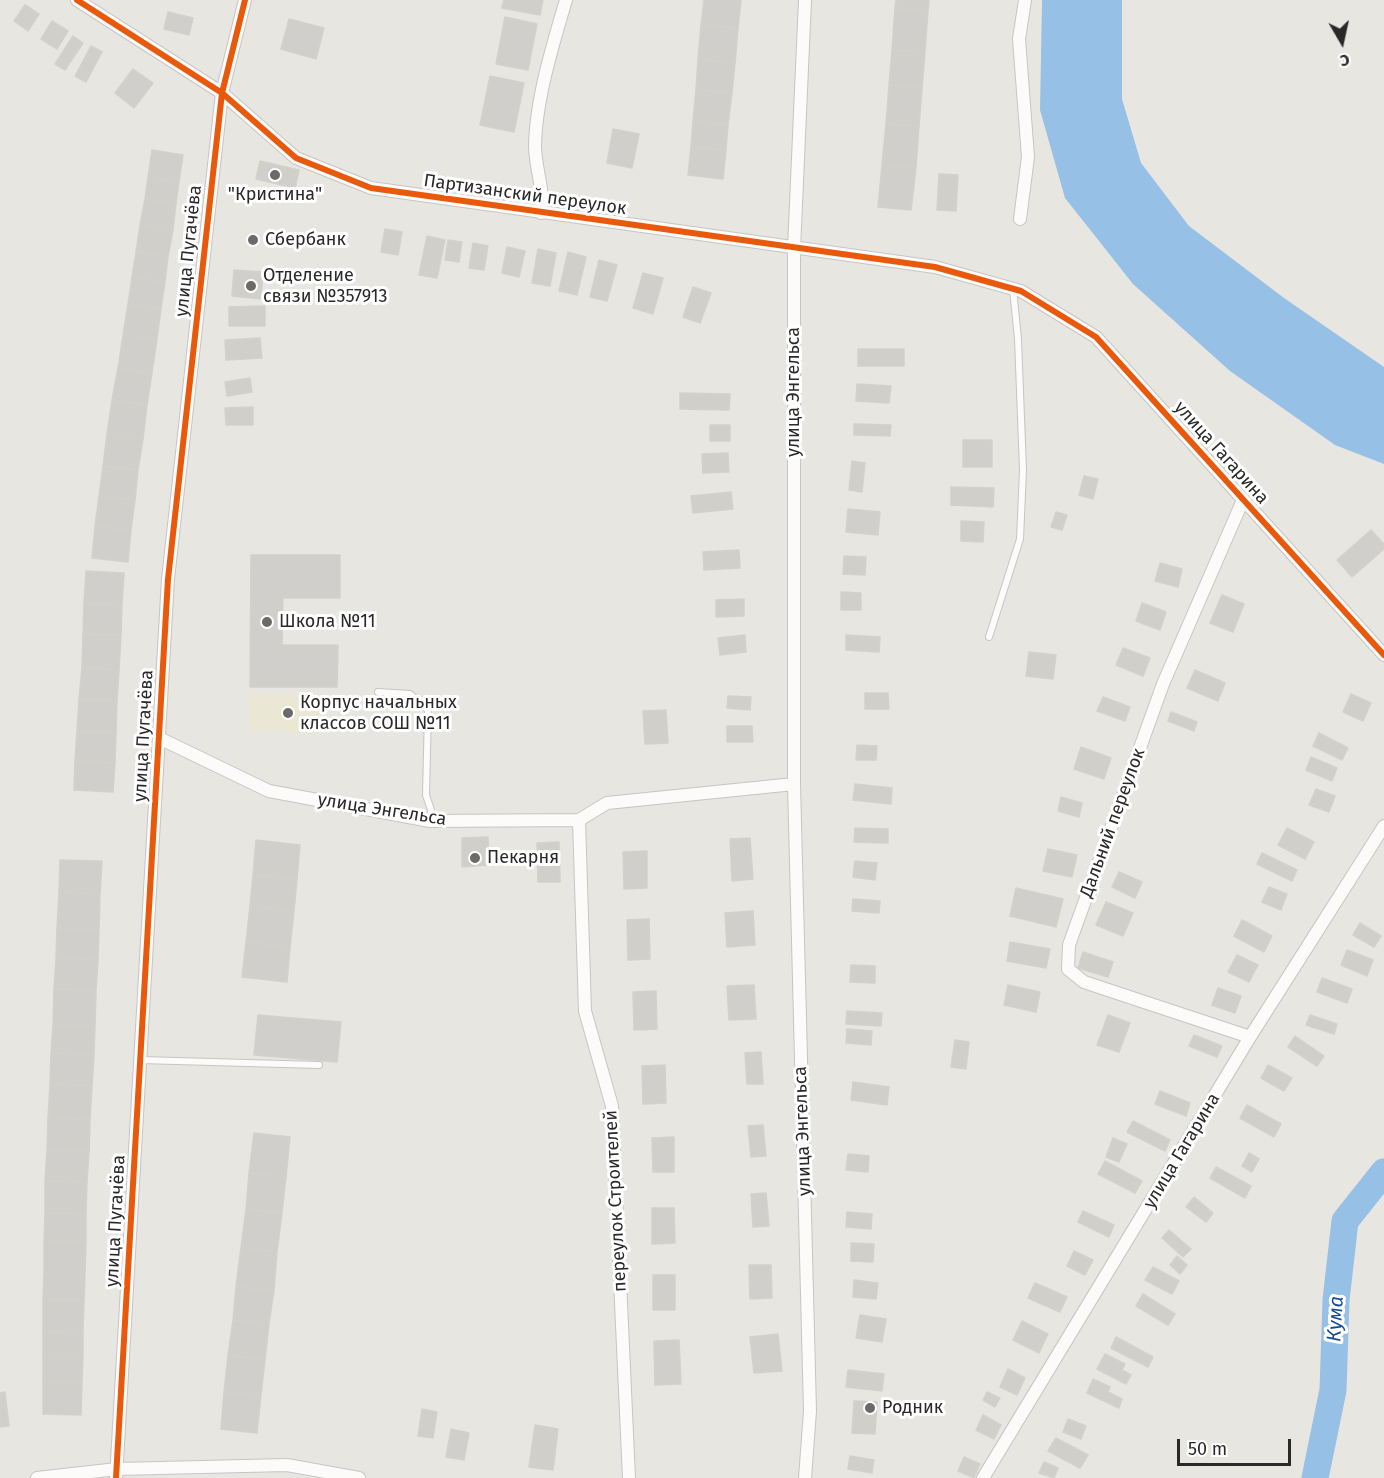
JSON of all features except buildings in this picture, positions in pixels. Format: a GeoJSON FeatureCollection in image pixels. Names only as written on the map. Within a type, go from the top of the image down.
{"type":"FeatureCollection","features":[{"type":"Feature","properties":{"kind":"street","name":"Партизанский переулок"},"geometry":{"type":"LineString","coordinates":[[77,0],[222,93],[296,158],[371,188],[935,267],[1017,289]]}},
{"type":"Feature","properties":{"kind":"street","name":"улица Пугачёва"},"geometry":{"type":"LineString","coordinates":[[117,1474],[140,1060],[157,843],[159,738],[168,579],[222,93],[245,0]]}},
{"type":"Feature","properties":{"kind":"street","name":"Партизанский переулок"},"geometry":{"type":"LineString","coordinates":[[541,213],[544,197],[535,145],[543,93],[566,0]]}},
{"type":"Feature","properties":{"kind":"street","name":"улица Энгельса"},"geometry":{"type":"LineString","coordinates":[[805,1478],[810,1411],[794,784],[794,249],[806,0]]}},
{"type":"Feature","properties":{"kind":"street"},"geometry":{"type":"LineString","coordinates":[[1020,219],[1028,158],[1019,39],[1025,0]]}},
{"type":"Feature","properties":{"kind":"street","name":"улица Гагарина"},"geometry":{"type":"LineString","coordinates":[[1017,289],[1096,337],[1384,655]]}},
{"type":"Feature","properties":{"kind":"street","name":"Дальний переулок"},"geometry":{"type":"LineString","coordinates":[[1243,500],[1163,684],[1069,945],[1068,969],[1084,982],[1250,1037]]}},
{"type":"Feature","properties":{"kind":"street","name":"улица Энгельса"},"geometry":{"type":"LineString","coordinates":[[159,738],[269,791],[430,821],[579,819],[607,803],[794,784]]}},
{"type":"Feature","properties":{"kind":"street","name":"переулок Строителей"},"geometry":{"type":"LineString","coordinates":[[579,819],[585,1011],[612,1106],[629,1478]]}},
{"type":"Feature","properties":{"kind":"street","name":"улица Гагарина"},"geometry":{"type":"LineString","coordinates":[[983,1478],[1250,1037],[1384,826]]}},
{"type":"Feature","properties":{"kind":"street"},"geometry":{"type":"LineString","coordinates":[[37,1478],[287,1465],[359,1478]]}},
{"type":"Feature","properties":{"kind":"lane"},"geometry":{"type":"LineString","coordinates":[[989,637],[1020,539],[1023,470],[1017,289]]}},
{"type":"Feature","properties":{"kind":"lane"},"geometry":{"type":"LineString","coordinates":[[378,692],[410,694],[428,710],[426,795],[431,810],[430,821]]}},
{"type":"Feature","properties":{"kind":"lane"},"geometry":{"type":"LineString","coordinates":[[140,1060],[319,1065]]}},
{"type":"Feature","properties":{"kind":"shaded area","name":"Корпус начальных классов СОШ №11"},"geometry":{"type":"Polygon","coordinates":[[[251,693],[328,695],[326,733],[249,731],[251,693]]]}},
{"type":"Feature","properties":{"kind":"water"},"geometry":{"type":"Polygon","coordinates":[[[1042,0],[1122,0],[1122,99],[1141,163],[1189,226],[1284,298],[1384,367],[1384,464],[1335,445],[1230,371],[1133,284],[1065,198],[1040,110],[1042,0]]]}},
{"type":"Feature","properties":{"kind":"waterway","name":"Кума"},"geometry":{"type":"LineString","coordinates":[[1315,1478],[1333,1390],[1336,1300],[1345,1221],[1384,1172]]}},
{"type":"Feature","properties":{"kind":"cycle path"},"geometry":{"type":"LineString","coordinates":[[77,0],[222,93],[296,158],[371,188],[935,267],[1021,291],[1096,337],[1384,655]]}},
{"type":"Feature","properties":{"kind":"cycle path"},"geometry":{"type":"LineString","coordinates":[[116,1478],[168,579],[222,93],[245,0]]}},
{"type":"Feature","properties":{"kind":"place","name":"\"Кристина\""},"geometry":{"type":"Point","coordinates":[275,175]}},
{"type":"Feature","properties":{"kind":"place","name":"Сбербанк"},"geometry":{"type":"Point","coordinates":[253,240]}},
{"type":"Feature","properties":{"kind":"place","name":"Отделение связи №357913"},"geometry":{"type":"Point","coordinates":[251,286]}},
{"type":"Feature","properties":{"kind":"place","name":"Школа №11"},"geometry":{"type":"Point","coordinates":[267,622]}},
{"type":"Feature","properties":{"kind":"place","name":"Корпус начальных классов СОШ №11"},"geometry":{"type":"Point","coordinates":[288,713]}},
{"type":"Feature","properties":{"kind":"place","name":"Пекарня"},"geometry":{"type":"Point","coordinates":[475,858]}},
{"type":"Feature","properties":{"kind":"place","name":"Родник"},"geometry":{"type":"Point","coordinates":[870,1408]}}]}
